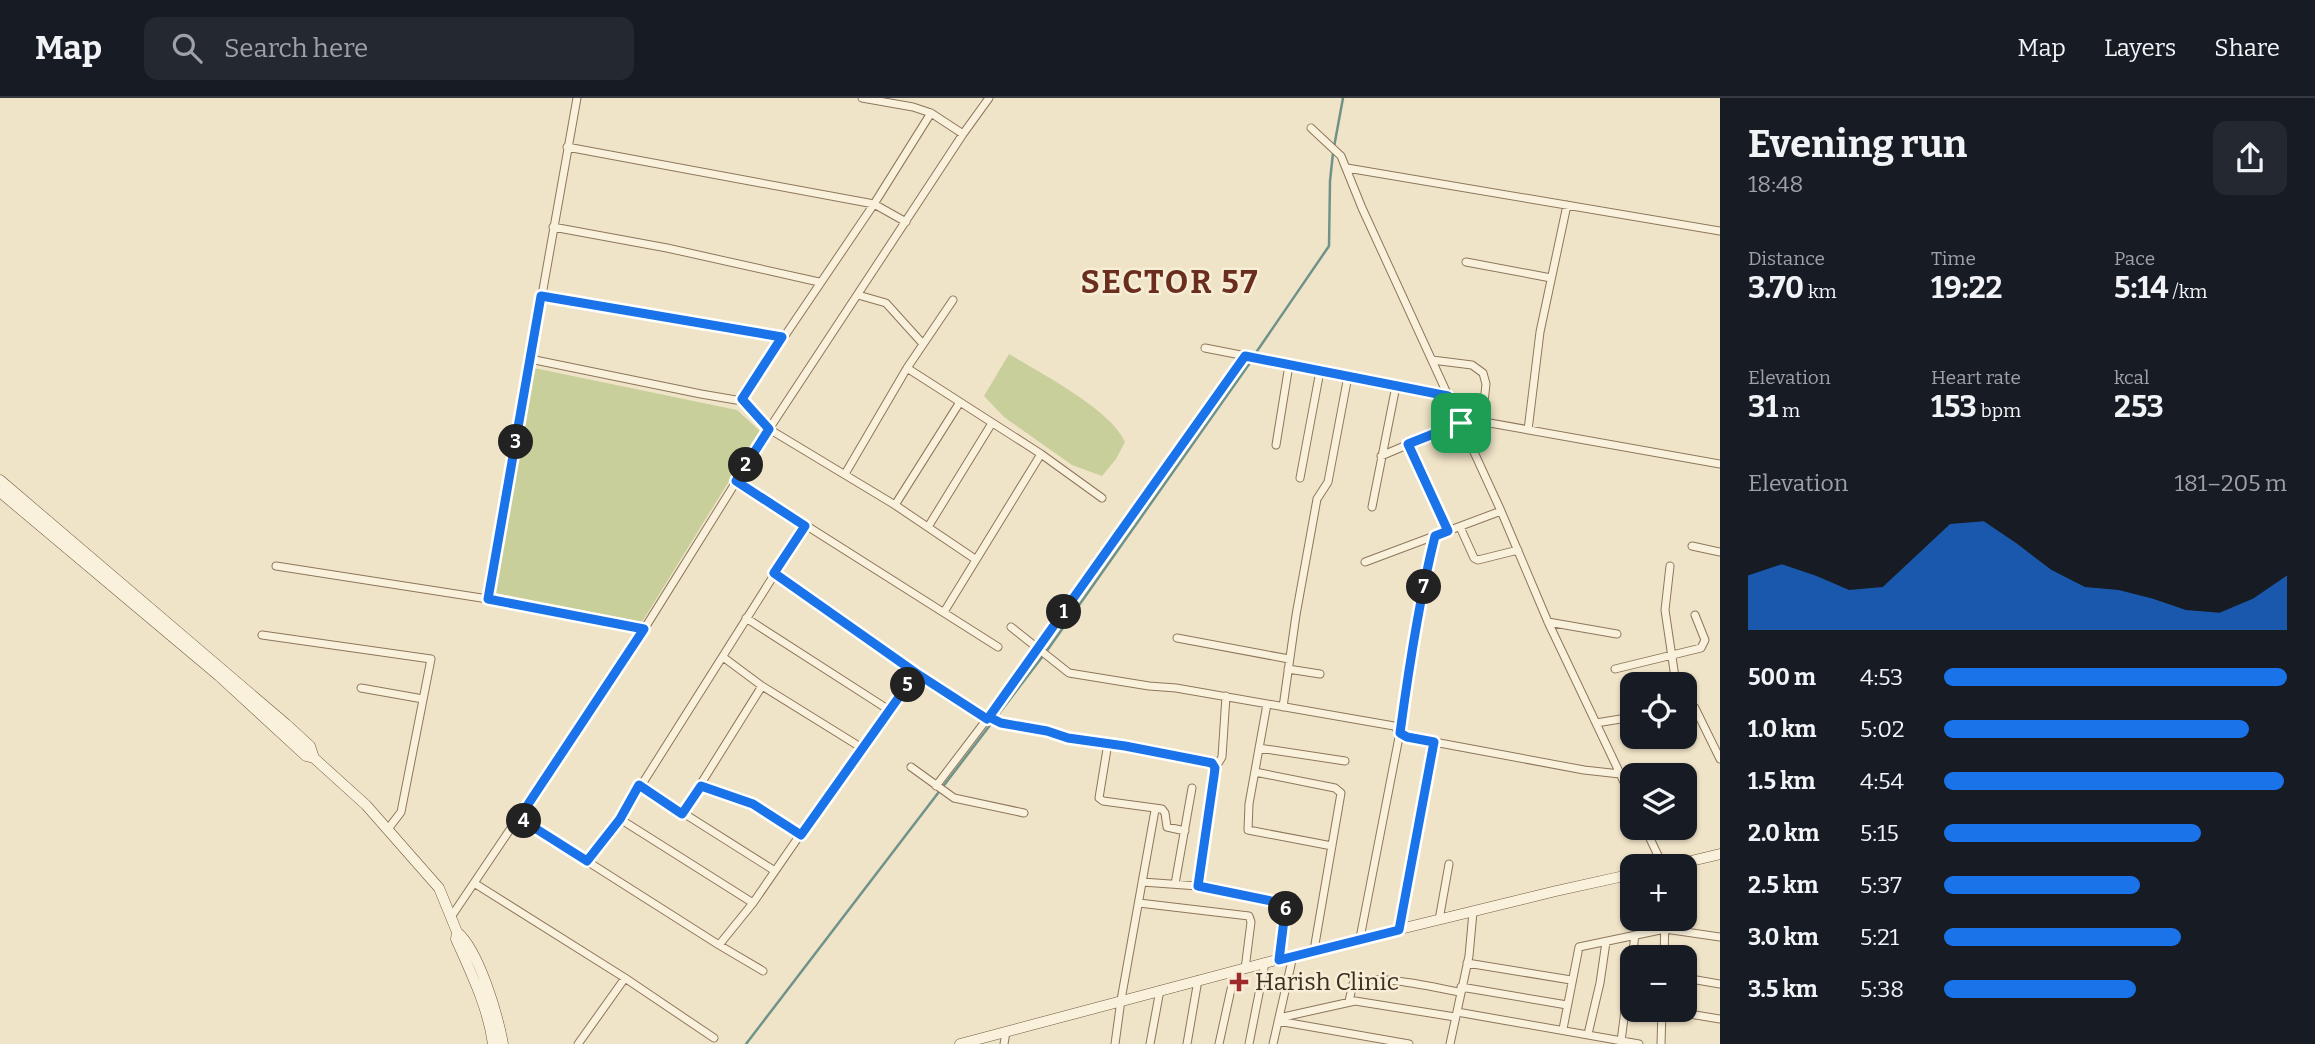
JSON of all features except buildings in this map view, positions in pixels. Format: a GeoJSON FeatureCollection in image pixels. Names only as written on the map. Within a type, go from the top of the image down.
{"type":"FeatureCollection","features":[{"type":"Feature","properties":{"kind":"street"},"geometry":{"type":"LineString","coordinates":[[488,599],[577,98]]}},
{"type":"Feature","properties":{"kind":"street"},"geometry":{"type":"LineString","coordinates":[[862,98],[914,107],[931,113],[963,134]]}},
{"type":"Feature","properties":{"kind":"street"},"geometry":{"type":"LineString","coordinates":[[451,917],[644,629],[769,429],[989,98]]}},
{"type":"Feature","properties":{"kind":"street"},"geometry":{"type":"LineString","coordinates":[[742,399],[874,204],[931,113]]}},
{"type":"Feature","properties":{"kind":"street"},"geometry":{"type":"LineString","coordinates":[[1311,128],[1334,149],[1347,168],[1362,208],[1501,511],[1548,622],[1620,774]]}},
{"type":"Feature","properties":{"kind":"street"},"geometry":{"type":"LineString","coordinates":[[567,147],[874,204],[906,222]]}},
{"type":"Feature","properties":{"kind":"street"},"geometry":{"type":"LineString","coordinates":[[1347,168],[1720,231]]}},
{"type":"Feature","properties":{"kind":"street"},"geometry":{"type":"LineString","coordinates":[[1528,430],[1540,332],[1567,205]]}},
{"type":"Feature","properties":{"kind":"street"},"geometry":{"type":"LineString","coordinates":[[553,228],[667,248],[819,282]]}},
{"type":"Feature","properties":{"kind":"street"},"geometry":{"type":"LineString","coordinates":[[1466,262],[1551,278]]}},
{"type":"Feature","properties":{"kind":"street"},"geometry":{"type":"LineString","coordinates":[[858,295],[886,303],[923,344]]}},
{"type":"Feature","properties":{"kind":"street"},"geometry":{"type":"LineString","coordinates":[[541,296],[782,337]]}},
{"type":"Feature","properties":{"kind":"street"},"geometry":{"type":"LineString","coordinates":[[845,474],[907,368],[953,300]]}},
{"type":"Feature","properties":{"kind":"street"},"geometry":{"type":"LineString","coordinates":[[1205,348],[1448,396]]}},
{"type":"Feature","properties":{"kind":"street"},"geometry":{"type":"LineString","coordinates":[[937,787],[991,719],[1251,358]]}},
{"type":"Feature","properties":{"kind":"street"},"geometry":{"type":"LineString","coordinates":[[530,359],[742,399],[769,429],[895,505],[975,559]]}},
{"type":"Feature","properties":{"kind":"street"},"geometry":{"type":"LineString","coordinates":[[1433,360],[1472,365],[1483,373],[1486,384],[1482,421]]}},
{"type":"Feature","properties":{"kind":"street"},"geometry":{"type":"LineString","coordinates":[[1276,445],[1289,365]]}},
{"type":"Feature","properties":{"kind":"street"},"geometry":{"type":"LineString","coordinates":[[907,368],[1041,454],[1102,498]]}},
{"type":"Feature","properties":{"kind":"street"},"geometry":{"type":"LineString","coordinates":[[1300,478],[1320,371]]}},
{"type":"Feature","properties":{"kind":"street"},"geometry":{"type":"LineString","coordinates":[[1283,707],[1317,496],[1328,482],[1348,376]]}},
{"type":"Feature","properties":{"kind":"street"},"geometry":{"type":"LineString","coordinates":[[1372,507],[1396,386]]}},
{"type":"Feature","properties":{"kind":"street"},"geometry":{"type":"LineString","coordinates":[[895,505],[960,402]]}},
{"type":"Feature","properties":{"kind":"street"},"geometry":{"type":"LineString","coordinates":[[1381,456],[1473,420],[1720,464]]}},
{"type":"Feature","properties":{"kind":"street"},"geometry":{"type":"LineString","coordinates":[[928,527],[992,423]]}},
{"type":"Feature","properties":{"kind":"street"},"geometry":{"type":"LineString","coordinates":[[1408,444],[1448,531]]}},
{"type":"Feature","properties":{"kind":"street"},"geometry":{"type":"LineString","coordinates":[[944,612],[1041,454]]}},
{"type":"Feature","properties":{"kind":"street"},"geometry":{"type":"LineString","coordinates":[[0,480],[286,724],[310,747],[314,758]]}},
{"type":"Feature","properties":{"kind":"street"},"geometry":{"type":"LineString","coordinates":[[736,481],[998,647]]}},
{"type":"Feature","properties":{"kind":"street"},"geometry":{"type":"LineString","coordinates":[[0,492],[219,676],[366,805],[439,888],[457,932],[468,944],[480,970],[500,1025],[503,1044]]}},
{"type":"Feature","properties":{"kind":"street"},"geometry":{"type":"LineString","coordinates":[[1365,562],[1501,511]]}},
{"type":"Feature","properties":{"kind":"street"},"geometry":{"type":"LineString","coordinates":[[587,861],[620,819],[805,526]]}},
{"type":"Feature","properties":{"kind":"street"},"geometry":{"type":"LineString","coordinates":[[1460,527],[1478,560],[1518,550]]}},
{"type":"Feature","properties":{"kind":"street"},"geometry":{"type":"LineString","coordinates":[[1360,938],[1400,733],[1408,667],[1435,536]]}},
{"type":"Feature","properties":{"kind":"street"},"geometry":{"type":"LineString","coordinates":[[1692,546],[1720,552]]}},
{"type":"Feature","properties":{"kind":"street"},"geometry":{"type":"LineString","coordinates":[[276,566],[488,599],[644,629]]}},
{"type":"Feature","properties":{"kind":"street"},"geometry":{"type":"LineString","coordinates":[[1670,566],[1665,610],[1674,672]]}},
{"type":"Feature","properties":{"kind":"street"},"geometry":{"type":"LineString","coordinates":[[774,573],[916,673],[991,719],[1075,739],[1202,760],[1214,765]]}},
{"type":"Feature","properties":{"kind":"street"},"geometry":{"type":"LineString","coordinates":[[1615,668],[1697,650],[1703,646],[1705,640],[1695,615]]}},
{"type":"Feature","properties":{"kind":"street"},"geometry":{"type":"LineString","coordinates":[[746,618],[889,710]]}},
{"type":"Feature","properties":{"kind":"street"},"geometry":{"type":"LineString","coordinates":[[1548,622],[1617,634]]}},
{"type":"Feature","properties":{"kind":"street"},"geometry":{"type":"LineString","coordinates":[[1012,627],[1069,673],[1081,676],[1226,696],[1394,726],[1407,737],[1620,774]]}},
{"type":"Feature","properties":{"kind":"street"},"geometry":{"type":"LineString","coordinates":[[262,635],[431,659],[401,812],[388,830]]}},
{"type":"Feature","properties":{"kind":"street"},"geometry":{"type":"LineString","coordinates":[[1177,638],[1289,659]]}},
{"type":"Feature","properties":{"kind":"street"},"geometry":{"type":"LineString","coordinates":[[723,657],[762,686],[862,748]]}},
{"type":"Feature","properties":{"kind":"street"},"geometry":{"type":"LineString","coordinates":[[1288,669],[1320,674]]}},
{"type":"Feature","properties":{"kind":"street"},"geometry":{"type":"LineString","coordinates":[[719,945],[753,903],[916,673]]}},
{"type":"Feature","properties":{"kind":"street"},"geometry":{"type":"LineString","coordinates":[[682,814],[762,686]]}},
{"type":"Feature","properties":{"kind":"street"},"geometry":{"type":"LineString","coordinates":[[361,688],[423,699]]}},
{"type":"Feature","properties":{"kind":"street"},"geometry":{"type":"LineString","coordinates":[[1214,765],[1222,757],[1226,696]]}},
{"type":"Feature","properties":{"kind":"street"},"geometry":{"type":"LineString","coordinates":[[1267,704],[1249,804],[1248,830],[1332,846]]}},
{"type":"Feature","properties":{"kind":"street"},"geometry":{"type":"LineString","coordinates":[[1697,712],[1720,759]]}},
{"type":"Feature","properties":{"kind":"street"},"geometry":{"type":"LineString","coordinates":[[1596,723],[1620,719]]}},
{"type":"Feature","properties":{"kind":"street"},"geometry":{"type":"LineString","coordinates":[[1399,930],[1434,742]]}},
{"type":"Feature","properties":{"kind":"street"},"geometry":{"type":"LineString","coordinates":[[1108,743],[1099,798],[1103,801],[1164,811],[1167,827],[1185,831]]}},
{"type":"Feature","properties":{"kind":"street"},"geometry":{"type":"LineString","coordinates":[[1259,748],[1345,761]]}},
{"type":"Feature","properties":{"kind":"street"},"geometry":{"type":"LineString","coordinates":[[1198,886],[1214,765]]}},
{"type":"Feature","properties":{"kind":"street"},"geometry":{"type":"LineString","coordinates":[[911,767],[947,794],[965,801],[1024,813]]}},
{"type":"Feature","properties":{"kind":"street"},"geometry":{"type":"LineString","coordinates":[[1255,772],[1340,791],[1314,950]]}},
{"type":"Feature","properties":{"kind":"street"},"geometry":{"type":"LineString","coordinates":[[639,785],[775,871]]}},
{"type":"Feature","properties":{"kind":"street"},"geometry":{"type":"LineString","coordinates":[[701,786],[753,804],[801,835]]}},
{"type":"Feature","properties":{"kind":"street"},"geometry":{"type":"LineString","coordinates":[[1175,884],[1192,788]]}},
{"type":"Feature","properties":{"kind":"street"},"geometry":{"type":"LineString","coordinates":[[1115,1044],[1155,810]]}},
{"type":"Feature","properties":{"kind":"street"},"geometry":{"type":"LineString","coordinates":[[519,818],[764,971]]}},
{"type":"Feature","properties":{"kind":"street"},"geometry":{"type":"LineString","coordinates":[[620,819],[753,903]]}},
{"type":"Feature","properties":{"kind":"street"},"geometry":{"type":"LineString","coordinates":[[1697,860],[1720,854]]}},
{"type":"Feature","properties":{"kind":"street"},"geometry":{"type":"LineString","coordinates":[[1438,920],[1449,864]]}},
{"type":"Feature","properties":{"kind":"street"},"geometry":{"type":"LineString","coordinates":[[960,1044],[1360,938],[1620,877]]}},
{"type":"Feature","properties":{"kind":"street"},"geometry":{"type":"LineString","coordinates":[[1142,882],[1198,886],[1286,904],[1279,960]]}},
{"type":"Feature","properties":{"kind":"street"},"geometry":{"type":"LineString","coordinates":[[474,883],[625,978],[714,1038]]}},
{"type":"Feature","properties":{"kind":"street"},"geometry":{"type":"LineString","coordinates":[[1139,903],[1249,916],[1251,922],[1240,970],[1219,1044]]}},
{"type":"Feature","properties":{"kind":"street"},"geometry":{"type":"LineString","coordinates":[[1450,1044],[1467,963],[1473,912]]}},
{"type":"Feature","properties":{"kind":"street"},"geometry":{"type":"LineString","coordinates":[[1563,1029],[1579,947],[1655,931]]}},
{"type":"Feature","properties":{"kind":"street"},"geometry":{"type":"LineString","coordinates":[[1679,931],[1720,937]]}},
{"type":"Feature","properties":{"kind":"street"},"geometry":{"type":"LineString","coordinates":[[457,932],[456,939],[482,1000],[493,1044]]}},
{"type":"Feature","properties":{"kind":"street"},"geometry":{"type":"LineString","coordinates":[[1621,1041],[1634,935]]}},
{"type":"Feature","properties":{"kind":"street"},"geometry":{"type":"LineString","coordinates":[[1588,1034],[1600,984],[1606,942]]}},
{"type":"Feature","properties":{"kind":"street"},"geometry":{"type":"LineString","coordinates":[[1273,1044],[1293,956]]}},
{"type":"Feature","properties":{"kind":"street"},"geometry":{"type":"LineString","coordinates":[[1249,1044],[1265,963]]}},
{"type":"Feature","properties":{"kind":"street"},"geometry":{"type":"LineString","coordinates":[[1467,963],[1571,980]]}},
{"type":"Feature","properties":{"kind":"street"},"geometry":{"type":"LineString","coordinates":[[578,1044],[625,978]]}},
{"type":"Feature","properties":{"kind":"street"},"geometry":{"type":"LineString","coordinates":[[1349,1001],[1353,984],[1374,979],[1567,1005]]}},
{"type":"Feature","properties":{"kind":"street"},"geometry":{"type":"LineString","coordinates":[[1186,1044],[1198,980]]}},
{"type":"Feature","properties":{"kind":"street"},"geometry":{"type":"LineString","coordinates":[[1697,980],[1720,984]]}},
{"type":"Feature","properties":{"kind":"street"},"geometry":{"type":"LineString","coordinates":[[1150,1044],[1160,990]]}},
{"type":"Feature","properties":{"kind":"street"},"geometry":{"type":"LineString","coordinates":[[1279,1020],[1349,1001],[1364,1002],[1563,1029],[1609,1041],[1639,1044]]}},
{"type":"Feature","properties":{"kind":"street"},"geometry":{"type":"LineString","coordinates":[[1697,1015],[1720,1018]]}},
{"type":"Feature","properties":{"kind":"street"},"geometry":{"type":"LineString","coordinates":[[1279,1020],[1409,1044]]}},
{"type":"Feature","properties":{"kind":"street"},"geometry":{"type":"LineString","coordinates":[[1661,1044],[1663,1022]]}},
{"type":"Feature","properties":{"kind":"street"},"geometry":{"type":"LineString","coordinates":[[1004,1044],[1006,1032]]}},
{"type":"Feature","properties":{"kind":"green space"},"geometry":{"type":"Polygon","coordinates":[[[1009,354],[1073,393],[1106,417],[1118,430],[1125,442],[1102,476],[1072,465],[1004,417],[984,396],[1009,354]]]}},
{"type":"Feature","properties":{"kind":"green space"},"geometry":{"type":"Polygon","coordinates":[[[534,368],[737,410],[760,431],[642,622],[495,593],[534,368]]]}},
{"type":"Feature","properties":{"kind":"waterway"},"geometry":{"type":"LineString","coordinates":[[1334,147],[1343,98]]}},
{"type":"Feature","properties":{"kind":"waterway"},"geometry":{"type":"LineString","coordinates":[[1255,354],[1329,246],[1333,153]]}},
{"type":"Feature","properties":{"kind":"waterway"},"geometry":{"type":"LineString","coordinates":[[746,1044],[1046,652],[1252,360]]}},
{"type":"Feature","properties":{"kind":"place","name":"Harish Clinic"},"geometry":{"type":"Point","coordinates":[1239,982]}},
{"type":"Feature","properties":{"kind":"district","name":"SECTOR 57"},"geometry":{"type":"Point","coordinates":[1170,282]}},
{"type":"Feature","properties":{"kind":"route"},"geometry":{"type":"LineString","coordinates":[[1461,423],[1408,444],[1448,531],[1435,536],[1408,667],[1400,733],[1434,742],[1399,930],[1279,960],[1286,908],[1284,902],[1198,886],[1215,768],[1212,763],[1075,739],[997,722],[989,717],[987,719],[960,700],[916,673],[801,835],[753,804],[701,786],[682,814],[639,785],[620,819],[587,861],[519,818],[644,629],[488,599],[541,296],[782,337],[742,399],[769,429],[736,481],[805,526],[774,573],[916,673],[987,719],[1245,356],[1448,396],[1461,423]]}}]}
